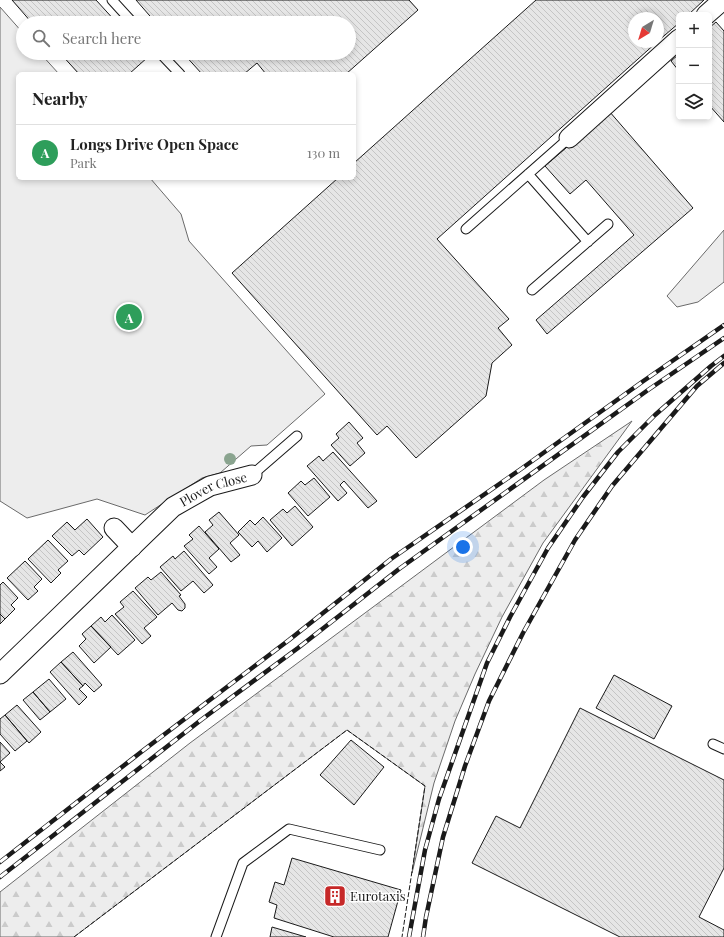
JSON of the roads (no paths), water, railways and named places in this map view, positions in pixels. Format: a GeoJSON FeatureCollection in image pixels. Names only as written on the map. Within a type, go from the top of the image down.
{"type":"FeatureCollection","features":[{"type":"Feature","properties":{"kind":"street"},"geometry":{"type":"LineString","coordinates":[[569,138],[676,42]]}},
{"type":"Feature","properties":{"kind":"street","name":"Plover Close"},"geometry":{"type":"LineString","coordinates":[[0,674],[173,507],[210,486],[252,475]]}},
{"type":"Feature","properties":{"kind":"street"},"geometry":{"type":"LineString","coordinates":[[114,528],[132,546]]}},
{"type":"Feature","properties":{"kind":"lane"},"geometry":{"type":"LineString","coordinates":[[112,0],[127,16]]}},
{"type":"Feature","properties":{"kind":"lane"},"geometry":{"type":"LineString","coordinates":[[167,60],[178,72]]}},
{"type":"Feature","properties":{"kind":"lane"},"geometry":{"type":"LineString","coordinates":[[466,229],[569,138]]}},
{"type":"Feature","properties":{"kind":"lane"},"geometry":{"type":"LineString","coordinates":[[528,174],[588,242]]}},
{"type":"Feature","properties":{"kind":"lane"},"geometry":{"type":"LineString","coordinates":[[532,290],[608,224]]}},
{"type":"Feature","properties":{"kind":"lane","name":"Plover Close"},"geometry":{"type":"LineString","coordinates":[[252,475],[297,436]]}},
{"type":"Feature","properties":{"kind":"lane"},"geometry":{"type":"LineString","coordinates":[[713,744],[724,749]]}},
{"type":"Feature","properties":{"kind":"lane"},"geometry":{"type":"LineString","coordinates":[[216,937],[243,863],[289,829],[380,850]]}},
{"type":"Feature","properties":{"kind":"railway"},"geometry":{"type":"LineString","coordinates":[[0,862],[145,749],[289,640],[391,559],[724,325]]}},
{"type":"Feature","properties":{"kind":"railway"},"geometry":{"type":"LineString","coordinates":[[0,877],[201,720],[298,648],[399,569],[648,390],[724,338]]}},
{"type":"Feature","properties":{"kind":"railway"},"geometry":{"type":"LineString","coordinates":[[409,937],[425,850],[439,799],[487,663],[510,617],[548,548],[583,497],[618,452],[655,415],[724,356]]}},
{"type":"Feature","properties":{"kind":"railway"},"geometry":{"type":"LineString","coordinates":[[423,937],[443,837],[465,766],[489,701],[523,633],[575,540],[612,486],[697,386],[724,363]]}},
{"type":"Feature","properties":{"kind":"place","name":"Longs Drive Open Space"},"geometry":{"type":"Point","coordinates":[129,317]}},
{"type":"Feature","properties":{"kind":"place","name":"Eurotaxis"},"geometry":{"type":"Point","coordinates":[335,896]}}]}
